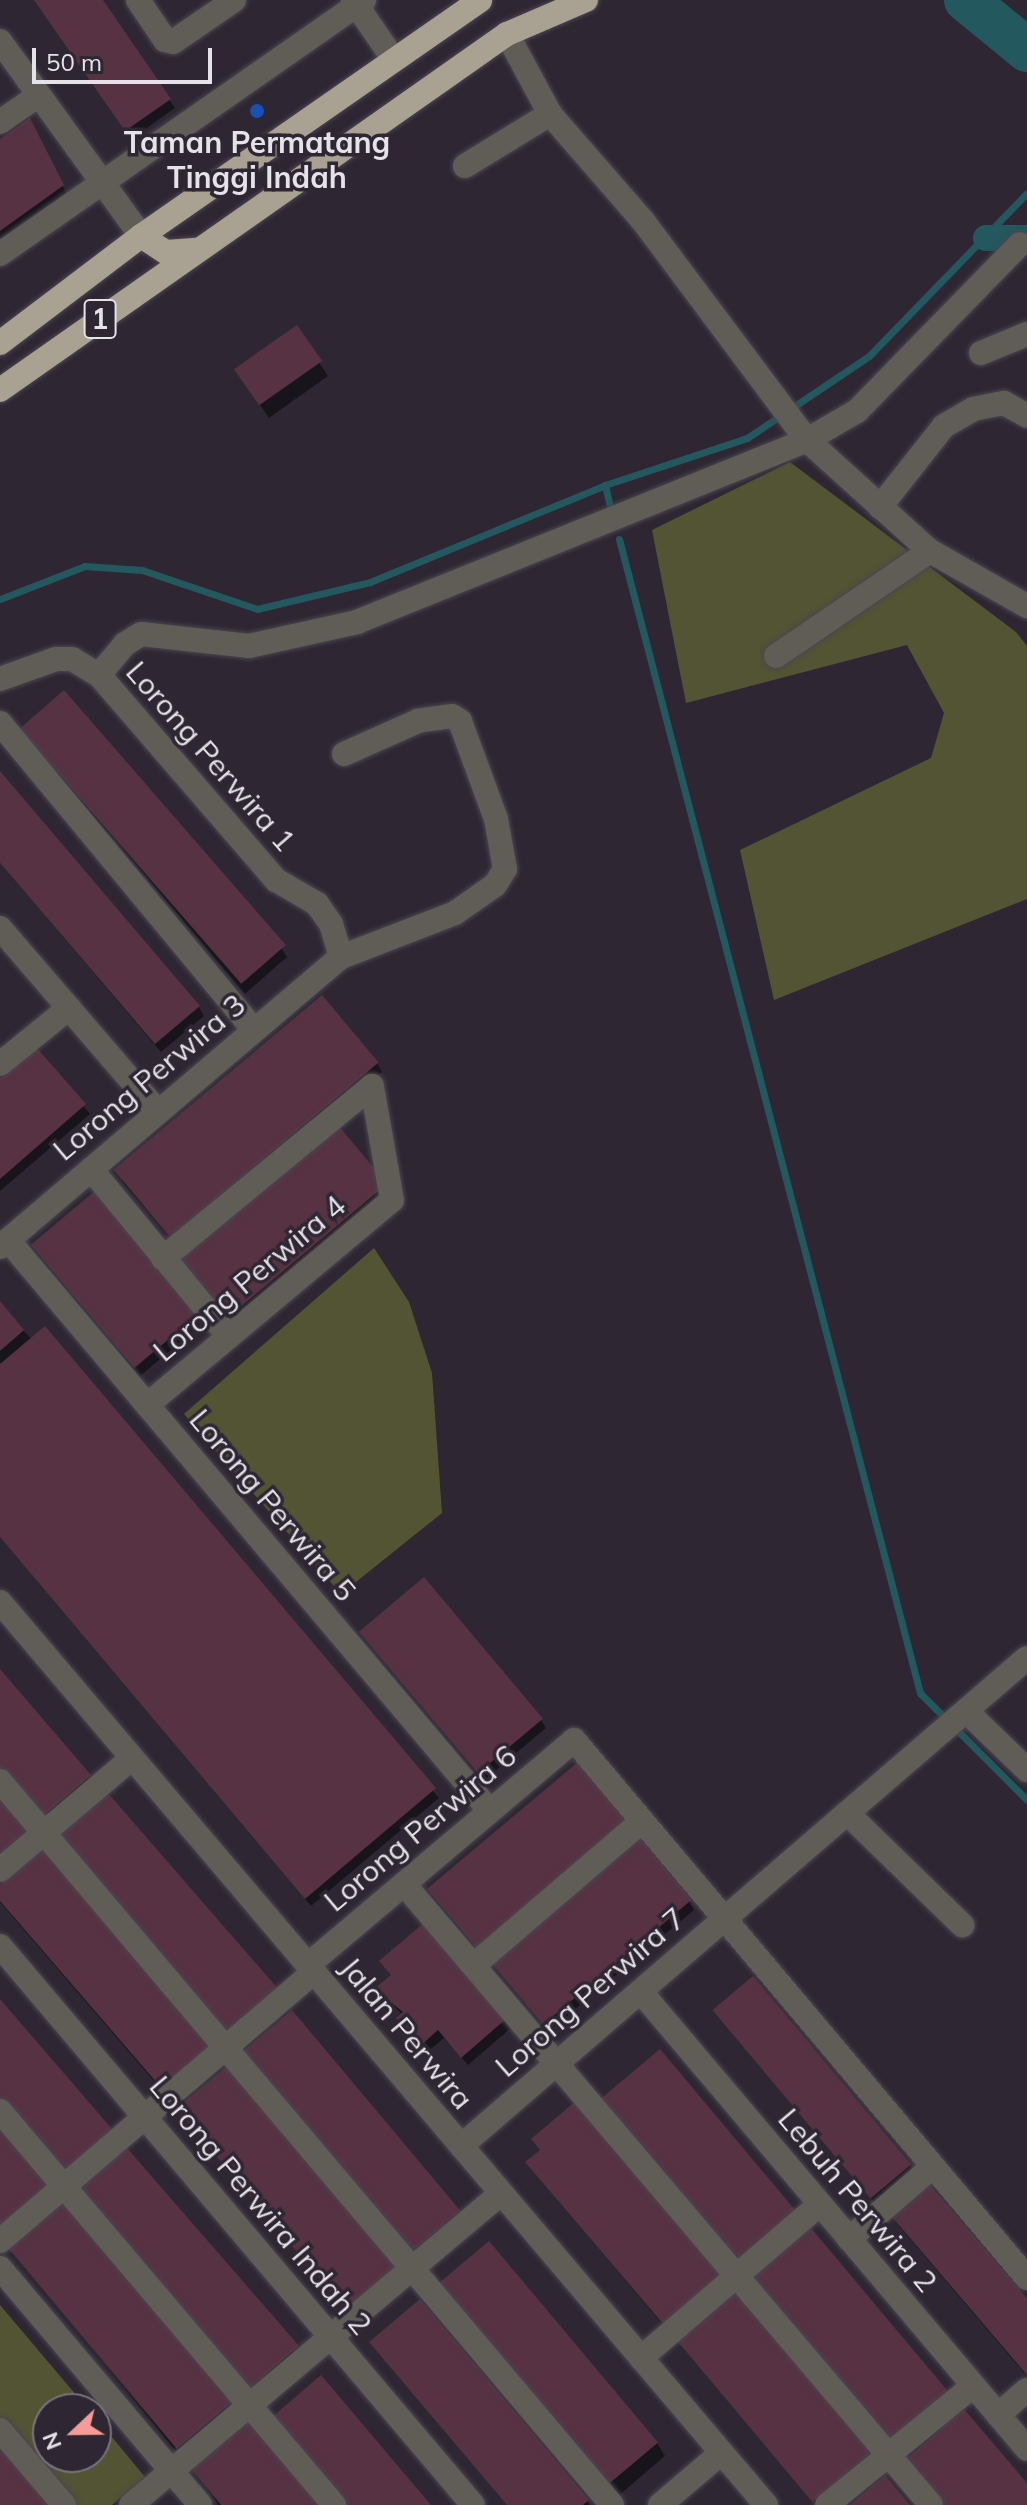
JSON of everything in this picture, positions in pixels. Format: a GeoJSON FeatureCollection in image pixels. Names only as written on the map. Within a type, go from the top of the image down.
{"type":"FeatureCollection","features":[{"type":"Feature","properties":{"kind":"highway","name":"1"},"geometry":{"type":"LineString","coordinates":[[0,343],[141,236],[392,57],[480,0]]}},
{"type":"Feature","properties":{"kind":"highway","name":"1"},"geometry":{"type":"LineString","coordinates":[[0,390],[507,34],[586,0]]}},
{"type":"Feature","properties":{"kind":"highway"},"geometry":{"type":"LineString","coordinates":[[141,236],[166,252],[200,249]]}},
{"type":"Feature","properties":{"kind":"street"},"geometry":{"type":"LineString","coordinates":[[138,0],[165,40],[173,42],[234,0]]}},
{"type":"Feature","properties":{"kind":"street"},"geometry":{"type":"LineString","coordinates":[[0,254],[358,2],[392,57]]}},
{"type":"Feature","properties":{"kind":"street"},"geometry":{"type":"LineString","coordinates":[[507,34],[550,114],[643,221],[807,440],[930,551],[1027,606]]}},
{"type":"Feature","properties":{"kind":"street"},"geometry":{"type":"LineString","coordinates":[[0,41],[141,236]]}},
{"type":"Feature","properties":{"kind":"street"},"geometry":{"type":"LineString","coordinates":[[0,122],[39,95]]}},
{"type":"Feature","properties":{"kind":"street"},"geometry":{"type":"LineString","coordinates":[[465,166],[550,114]]}},
{"type":"Feature","properties":{"kind":"street"},"geometry":{"type":"LineString","coordinates":[[99,675],[125,644],[141,634],[249,646],[357,622],[807,440],[857,411],[1020,244]]}},
{"type":"Feature","properties":{"kind":"street"},"geometry":{"type":"LineString","coordinates":[[981,353],[1027,334]]}},
{"type":"Feature","properties":{"kind":"street"},"geometry":{"type":"LineString","coordinates":[[880,507],[944,426],[973,409],[1004,403],[1027,416]]}},
{"type":"Feature","properties":{"kind":"street"},"geometry":{"type":"LineString","coordinates":[[776,656],[930,551]]}},
{"type":"Feature","properties":{"kind":"street","name":"Lorong Perwira 1"},"geometry":{"type":"LineString","coordinates":[[0,679],[56,659],[72,659],[99,675],[276,880],[317,904],[331,924],[341,957]]}},
{"type":"Feature","properties":{"kind":"street","name":"Lorong Perwira 3"},"geometry":{"type":"LineString","coordinates":[[4,1243],[341,957],[455,913],[480,899],[505,869],[496,819],[460,721],[452,716],[418,721],[344,754]]}},
{"type":"Feature","properties":{"kind":"street"},"geometry":{"type":"LineString","coordinates":[[0,723],[254,1030]]}},
{"type":"Feature","properties":{"kind":"street"},"geometry":{"type":"LineString","coordinates":[[0,928],[158,1112]]}},
{"type":"Feature","properties":{"kind":"street"},"geometry":{"type":"LineString","coordinates":[[0,1064],[69,1008]]}},
{"type":"Feature","properties":{"kind":"street","name":"Lorong Perwira 4"},"geometry":{"type":"LineString","coordinates":[[147,1405],[392,1200],[372,1086],[163,1258]]}},
{"type":"Feature","properties":{"kind":"street"},"geometry":{"type":"LineString","coordinates":[[91,1169],[229,1337]]}},
{"type":"Feature","properties":{"kind":"street","name":"Lorong Perwira 5"},"geometry":{"type":"LineString","coordinates":[[4,1243],[147,1405],[490,1811]]}},
{"type":"Feature","properties":{"kind":"street","name":"Jalan Perwira"},"geometry":{"type":"LineString","coordinates":[[0,1602],[766,2505]]}},
{"type":"Feature","properties":{"kind":"street","name":"Lorong Perwira 7"},"geometry":{"type":"LineString","coordinates":[[461,2146],[1027,1658]]}},
{"type":"Feature","properties":{"kind":"street"},"geometry":{"type":"LineString","coordinates":[[964,1713],[1027,1770]]}},
{"type":"Feature","properties":{"kind":"street","name":"Lorong Perwira 6"},"geometry":{"type":"LineString","coordinates":[[0,2241],[226,2048],[404,1884],[574,1740],[642,1821]]}},
{"type":"Feature","properties":{"kind":"street"},"geometry":{"type":"LineString","coordinates":[[0,1870],[132,1758]]}},
{"type":"Feature","properties":{"kind":"street"},"geometry":{"type":"LineString","coordinates":[[0,1781],[612,2505]]}},
{"type":"Feature","properties":{"kind":"street"},"geometry":{"type":"LineString","coordinates":[[847,1813],[962,1925]]}},
{"type":"Feature","properties":{"kind":"street"},"geometry":{"type":"LineString","coordinates":[[474,1965],[642,1821],[1027,2278]]}},
{"type":"Feature","properties":{"kind":"street"},"geometry":{"type":"LineString","coordinates":[[404,1884],[931,2505]]}},
{"type":"Feature","properties":{"kind":"street","name":"Lorong Perwira Indah 2"},"geometry":{"type":"LineString","coordinates":[[0,1946],[473,2505]]}},
{"type":"Feature","properties":{"kind":"street","name":"Lebuh Perwira 2"},"geometry":{"type":"LineString","coordinates":[[641,1992],[1027,2449]]}},
{"type":"Feature","properties":{"kind":"street"},"geometry":{"type":"LineString","coordinates":[[0,2111],[334,2505]]}},
{"type":"Feature","properties":{"kind":"street"},"geometry":{"type":"LineString","coordinates":[[849,2239],[932,2167]]}},
{"type":"Feature","properties":{"kind":"street"},"geometry":{"type":"LineString","coordinates":[[131,2505],[501,2193]]}},
{"type":"Feature","properties":{"kind":"street"},"geometry":{"type":"LineString","coordinates":[[641,2358],[820,2204]]}},
{"type":"Feature","properties":{"kind":"street"},"geometry":{"type":"LineString","coordinates":[[0,2268],[200,2505]]}},
{"type":"Feature","properties":{"kind":"street"},"geometry":{"type":"LineString","coordinates":[[827,2505],[973,2386]]}},
{"type":"Feature","properties":{"kind":"street"},"geometry":{"type":"LineString","coordinates":[[998,2415],[1027,2390]]}},
{"type":"Feature","properties":{"kind":"street"},"geometry":{"type":"LineString","coordinates":[[0,2430],[64,2505]]}},
{"type":"Feature","properties":{"kind":"street"},"geometry":{"type":"LineString","coordinates":[[660,2505],[721,2453]]}},
{"type":"Feature","properties":{"kind":"green space"},"geometry":{"type":"Polygon","coordinates":[[[790,462],[1016,632],[1027,646],[1027,899],[774,1000],[740,850],[931,758],[944,713],[907,645],[686,703],[652,530],[790,462]]]}},
{"type":"Feature","properties":{"kind":"green space"},"geometry":{"type":"Polygon","coordinates":[[[374,1248],[409,1302],[432,1373],[442,1513],[341,1594],[184,1414],[374,1248]]]}},
{"type":"Feature","properties":{"kind":"green space"},"geometry":{"type":"Polygon","coordinates":[[[0,2305],[74,2393],[32,2393],[32,2458],[0,2420],[0,2305]]]}},
{"type":"Feature","properties":{"kind":"green space"},"geometry":{"type":"Polygon","coordinates":[[[112,2437],[145,2477],[112,2505],[72,2505],[45,2473],[112,2473],[112,2437]]]}},
{"type":"Feature","properties":{"kind":"building"},"geometry":{"type":"Polygon","coordinates":[[[34,0],[103,0],[171,99],[125,131],[34,0]]]}},
{"type":"Feature","properties":{"kind":"building"},"geometry":{"type":"Polygon","coordinates":[[[30,118],[64,185],[0,231],[0,139],[30,118]]]}},
{"type":"Feature","properties":{"kind":"building"},"geometry":{"type":"Polygon","coordinates":[[[297,325],[322,361],[259,405],[234,369],[297,325]]]}},
{"type":"Feature","properties":{"kind":"building"},"geometry":{"type":"Polygon","coordinates":[[[64,690],[286,945],[241,984],[19,729],[64,690]]]}},
{"type":"Feature","properties":{"kind":"building"},"geometry":{"type":"Polygon","coordinates":[[[0,771],[200,1006],[155,1044],[0,863],[0,771]]]}},
{"type":"Feature","properties":{"kind":"building"},"geometry":{"type":"Polygon","coordinates":[[[322,995],[379,1062],[170,1237],[114,1170],[322,995]]]}},
{"type":"Feature","properties":{"kind":"building"},"geometry":{"type":"Polygon","coordinates":[[[36,1047],[86,1104],[0,1179],[0,1078],[36,1047]]]}},
{"type":"Feature","properties":{"kind":"building"},"geometry":{"type":"Polygon","coordinates":[[[337,1124],[387,1184],[229,1317],[178,1257],[337,1124]]]}},
{"type":"Feature","properties":{"kind":"building"},"geometry":{"type":"Polygon","coordinates":[[[96,1190],[199,1313],[134,1368],[31,1245],[96,1190]]]}},
{"type":"Feature","properties":{"kind":"building"},"geometry":{"type":"Polygon","coordinates":[[[0,1301],[24,1330],[0,1351],[0,1301]]]}},
{"type":"Feature","properties":{"kind":"building"},"geometry":{"type":"Polygon","coordinates":[[[45,1326],[436,1788],[305,1899],[0,1537],[0,1364],[45,1326]]]}},
{"type":"Feature","properties":{"kind":"building"},"geometry":{"type":"Polygon","coordinates":[[[424,1577],[543,1719],[478,1773],[359,1632],[424,1577]]]}},
{"type":"Feature","properties":{"kind":"building"},"geometry":{"type":"Polygon","coordinates":[[[0,1669],[91,1775],[41,1818],[0,1770],[0,1669]]]}},
{"type":"Feature","properties":{"kind":"building"},"geometry":{"type":"Polygon","coordinates":[[[578,1762],[629,1823],[478,1949],[427,1889],[578,1762]]]}},
{"type":"Feature","properties":{"kind":"building"},"geometry":{"type":"Polygon","coordinates":[[[107,1792],[280,1990],[230,2034],[57,1835],[107,1792]]]}},
{"type":"Feature","properties":{"kind":"building"},"geometry":{"type":"Polygon","coordinates":[[[0,1798],[28,1830],[0,1854],[0,1798]]]}},
{"type":"Feature","properties":{"kind":"building"},"geometry":{"type":"Polygon","coordinates":[[[639,1837],[692,1900],[543,2025],[490,1962],[639,1837]]]}},
{"type":"Feature","properties":{"kind":"building"},"geometry":{"type":"Polygon","coordinates":[[[41,1848],[213,2047],[163,2090],[0,1901],[0,1884],[41,1848]]]}},
{"type":"Feature","properties":{"kind":"building"},"geometry":{"type":"Polygon","coordinates":[[[425,1922],[507,2018],[461,2058],[438,2030],[420,2046],[396,2018],[403,2012],[374,1989],[391,1975],[379,1961],[425,1922]]]}},
{"type":"Feature","properties":{"kind":"building"},"geometry":{"type":"Polygon","coordinates":[[[753,1976],[911,2164],[871,2199],[712,2010],[753,1976]]]}},
{"type":"Feature","properties":{"kind":"building"},"geometry":{"type":"Polygon","coordinates":[[[0,1999],[112,2129],[62,2172],[0,2100],[0,1999]]]}},
{"type":"Feature","properties":{"kind":"building"},"geometry":{"type":"Polygon","coordinates":[[[292,2010],[460,2211],[410,2253],[241,2052],[292,2010]]]}},
{"type":"Feature","properties":{"kind":"building"},"geometry":{"type":"Polygon","coordinates":[[[660,2049],[798,2213],[736,2264],[599,2100],[660,2049]]]}},
{"type":"Feature","properties":{"kind":"building"},"geometry":{"type":"Polygon","coordinates":[[[227,2066],[395,2267],[345,2309],[176,2108],[227,2066]]]}},
{"type":"Feature","properties":{"kind":"building"},"geometry":{"type":"Polygon","coordinates":[[[577,2100],[724,2273],[664,2325],[525,2162],[540,2150],[531,2139],[577,2100]]]}},
{"type":"Feature","properties":{"kind":"building"},"geometry":{"type":"Polygon","coordinates":[[[0,2126],[49,2184],[0,2226],[0,2126]]]}},
{"type":"Feature","properties":{"kind":"building"},"geometry":{"type":"Polygon","coordinates":[[[127,2148],[299,2346],[250,2388],[78,2191],[127,2148]]]}},
{"type":"Feature","properties":{"kind":"building"},"geometry":{"type":"Polygon","coordinates":[[[929,2184],[1027,2298],[1027,2375],[892,2217],[929,2184]]]}},
{"type":"Feature","properties":{"kind":"building"},"geometry":{"type":"Polygon","coordinates":[[[65,2199],[234,2400],[177,2449],[8,2247],[65,2199]]]}},
{"type":"Feature","properties":{"kind":"building"},"geometry":{"type":"Polygon","coordinates":[[[811,2228],[947,2390],[886,2442],[750,2279],[811,2228]]]}},
{"type":"Feature","properties":{"kind":"building"},"geometry":{"type":"Polygon","coordinates":[[[489,2241],[658,2442],[607,2485],[438,2283],[489,2241]]]}},
{"type":"Feature","properties":{"kind":"building"},"geometry":{"type":"Polygon","coordinates":[[[736,2288],[873,2451],[812,2502],[675,2339],[736,2288]]]}},
{"type":"Feature","properties":{"kind":"building"},"geometry":{"type":"Polygon","coordinates":[[[420,2299],[589,2500],[583,2505],[507,2505],[369,2342],[420,2299]]]}},
{"type":"Feature","properties":{"kind":"building"},"geometry":{"type":"Polygon","coordinates":[[[321,2375],[431,2505],[345,2505],[271,2418],[321,2375]]]}},
{"type":"Feature","properties":{"kind":"building"},"geometry":{"type":"Polygon","coordinates":[[[964,2409],[1027,2483],[1027,2505],[944,2505],[905,2460],[964,2409]]]}},
{"type":"Feature","properties":{"kind":"building"},"geometry":{"type":"Polygon","coordinates":[[[249,2422],[319,2505],[221,2505],[192,2470],[249,2422]]]}},
{"type":"Feature","properties":{"kind":"building"},"geometry":{"type":"Polygon","coordinates":[[[0,2441],[54,2505],[0,2505],[0,2441]]]}},
{"type":"Feature","properties":{"kind":"building"},"geometry":{"type":"Polygon","coordinates":[[[885,2475],[910,2505],[850,2505],[885,2475]]]}},
{"type":"Feature","properties":{"kind":"waterway"},"geometry":{"type":"LineString","coordinates":[[966,0],[1027,50]]}},
{"type":"Feature","properties":{"kind":"waterway"},"geometry":{"type":"LineString","coordinates":[[0,599],[85,566],[142,570],[257,609],[370,582],[605,485],[747,438],[869,356],[1027,193]]}},
{"type":"Feature","properties":{"kind":"waterway"},"geometry":{"type":"LineString","coordinates":[[986,238],[1027,238]]}},
{"type":"Feature","properties":{"kind":"waterway"},"geometry":{"type":"LineString","coordinates":[[605,485],[610,506]]}},
{"type":"Feature","properties":{"kind":"waterway"},"geometry":{"type":"LineString","coordinates":[[619,539],[920,1693],[1027,1800]]}},
{"type":"Feature","properties":{"kind":"place","name":"Taman Permatang Tinggi Indah"},"geometry":{"type":"Point","coordinates":[257,111]}}]}
